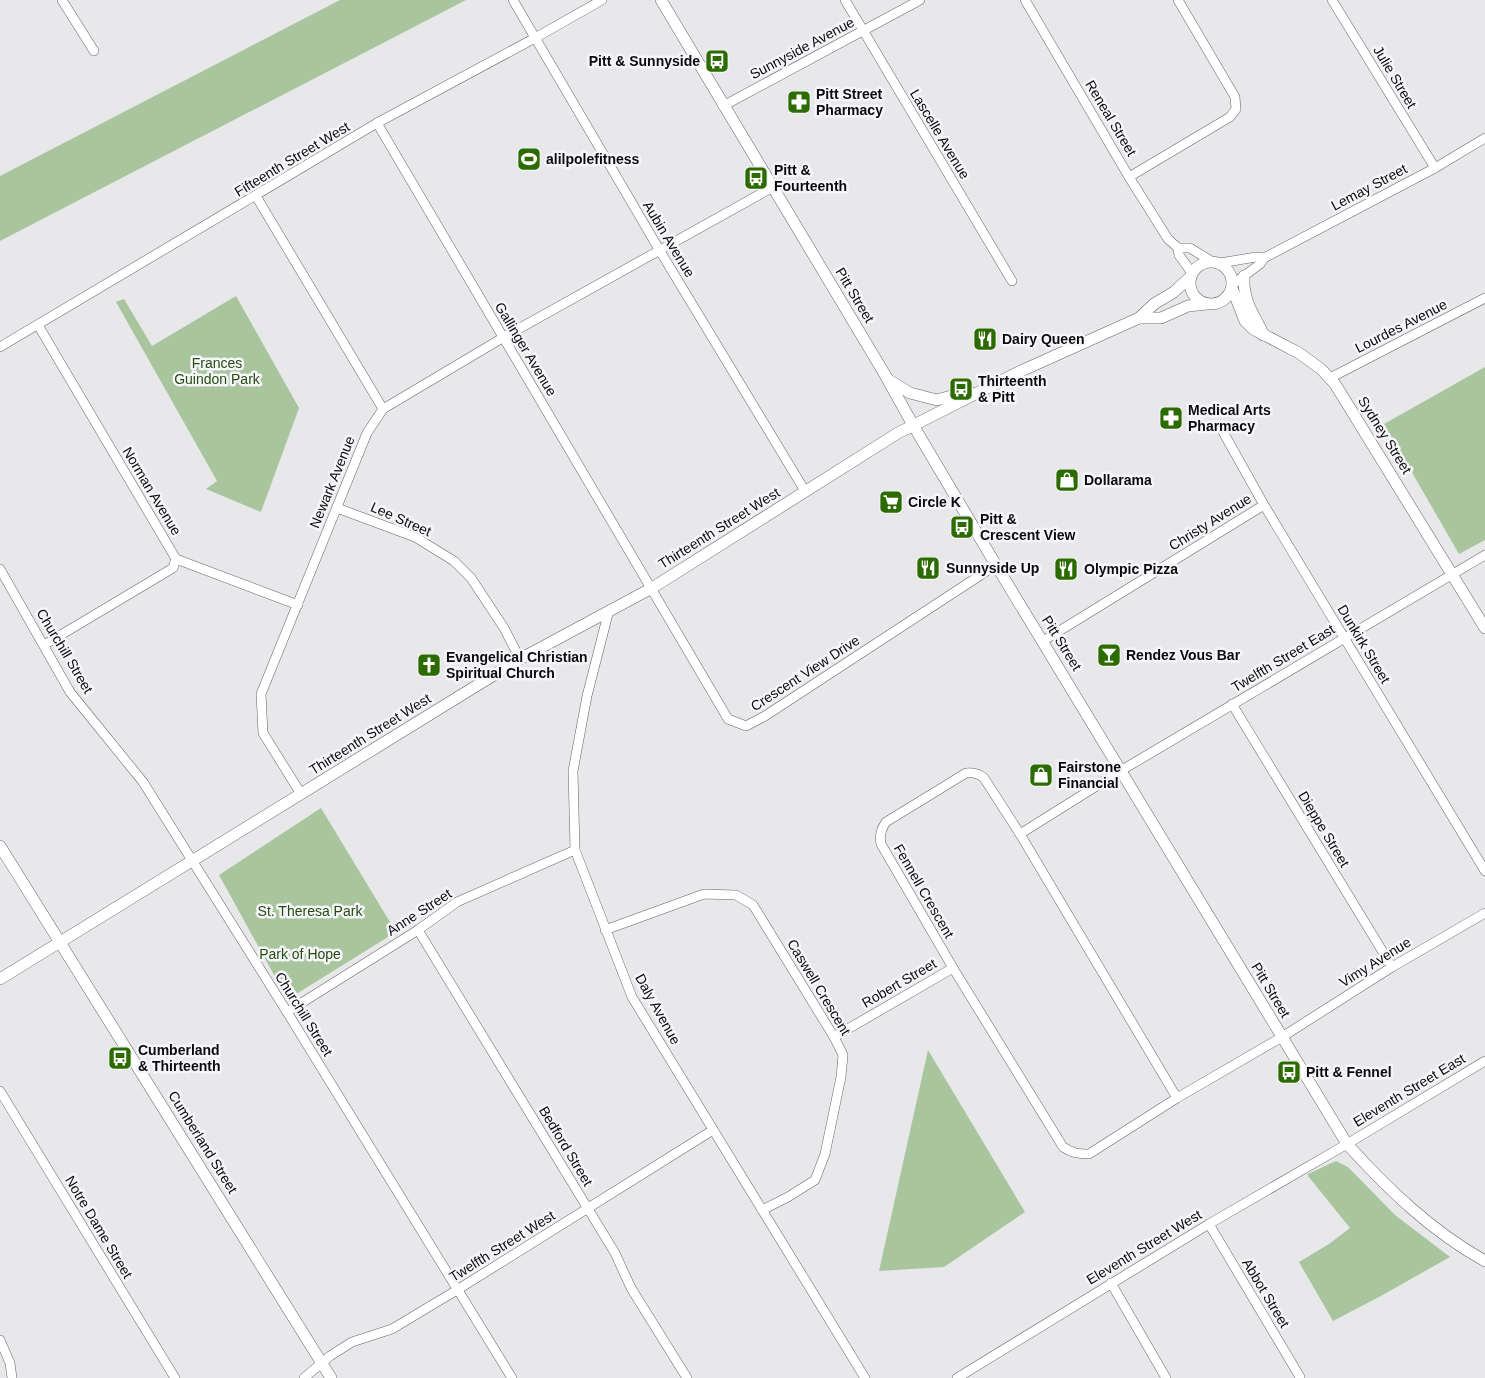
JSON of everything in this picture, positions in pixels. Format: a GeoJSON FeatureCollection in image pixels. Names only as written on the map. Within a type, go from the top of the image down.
{"type":"FeatureCollection","features":[{"type":"Feature","properties":{"kind":"street"},"geometry":{"type":"LineString","coordinates":[[62,0],[94,50]]}},
{"type":"Feature","properties":{"kind":"street","name":"Aubin Avenue"},"geometry":{"type":"LineString","coordinates":[[514,0],[660,251],[805,491]]}},
{"type":"Feature","properties":{"kind":"street","name":"Fifteenth Street West"},"geometry":{"type":"LineString","coordinates":[[0,347],[377,123],[602,0]]}},
{"type":"Feature","properties":{"kind":"street","name":"Pitt Street"},"geometry":{"type":"LineString","coordinates":[[661,0],[889,380],[913,425],[996,565],[1347,1144],[1396,1196],[1430,1224],[1485,1261]]}},
{"type":"Feature","properties":{"kind":"street","name":"Lascelle Avenue"},"geometry":{"type":"LineString","coordinates":[[845,0],[1012,281]]}},
{"type":"Feature","properties":{"kind":"street","name":"Sunnyside Avenue"},"geometry":{"type":"LineString","coordinates":[[723,106],[920,0]]}},
{"type":"Feature","properties":{"kind":"street","name":"Reneal Street"},"geometry":{"type":"LineString","coordinates":[[1025,0],[1168,239],[1178,248],[1179,255],[1191,275]]}},
{"type":"Feature","properties":{"kind":"street"},"geometry":{"type":"LineString","coordinates":[[1130,177],[1230,116],[1236,109],[1235,97],[1178,0]]}},
{"type":"Feature","properties":{"kind":"street","name":"Julie Street"},"geometry":{"type":"LineString","coordinates":[[1332,0],[1435,168]]}},
{"type":"Feature","properties":{"kind":"street","name":"Gallinger Avenue"},"geometry":{"type":"LineString","coordinates":[[377,123],[652,588]]}},
{"type":"Feature","properties":{"kind":"street","name":"Lemay Street"},"geometry":{"type":"LineString","coordinates":[[1232,286],[1260,264],[1264,258],[1435,168],[1485,138]]}},
{"type":"Feature","properties":{"kind":"street"},"geometry":{"type":"LineString","coordinates":[[256,196],[383,408],[504,337],[773,187]]}},
{"type":"Feature","properties":{"kind":"street"},"geometry":{"type":"LineString","coordinates":[[1139,318],[1161,318],[1188,306],[1216,304],[1230,294],[1232,286],[1230,272],[1190,248],[1178,248]]}},
{"type":"Feature","properties":{"kind":"street","name":"Lemay Street"},"geometry":{"type":"LineString","coordinates":[[1216,262],[1256,257],[1264,258]]}},
{"type":"Feature","properties":{"kind":"street"},"geometry":{"type":"LineString","coordinates":[[889,380],[910,393],[937,400],[988,387],[1139,318],[1154,304],[1174,292],[1199,265],[1216,262]]}},
{"type":"Feature","properties":{"kind":"street"},"geometry":{"type":"LineString","coordinates":[[1191,275],[1190,285],[1192,294],[1206,304]]}},
{"type":"Feature","properties":{"kind":"street"},"geometry":{"type":"LineString","coordinates":[[1244,276],[1243,287],[1247,300],[1254,317],[1262,328],[1263,335]]}},
{"type":"Feature","properties":{"kind":"street","name":"Sydney Street"},"geometry":{"type":"LineString","coordinates":[[1232,286],[1245,321],[1253,329],[1300,353],[1321,368],[1330,378],[1348,404],[1485,628]]}},
{"type":"Feature","properties":{"kind":"street","name":"Lourdes Avenue"},"geometry":{"type":"LineString","coordinates":[[1330,378],[1485,298]]}},
{"type":"Feature","properties":{"kind":"street","name":"Norman Avenue"},"geometry":{"type":"LineString","coordinates":[[38,325],[176,559]]}},
{"type":"Feature","properties":{"kind":"street","name":"Thirteenth Street West"},"geometry":{"type":"LineString","coordinates":[[0,979],[520,658],[652,588],[893,435],[988,387]]}},
{"type":"Feature","properties":{"kind":"street","name":"Newark Avenue"},"geometry":{"type":"LineString","coordinates":[[301,794],[263,734],[261,694],[367,432],[383,408]]}},
{"type":"Feature","properties":{"kind":"street","name":"Dunkirk Street"},"geometry":{"type":"LineString","coordinates":[[1222,430],[1264,505],[1485,871]]}},
{"type":"Feature","properties":{"kind":"street","name":"Christy Avenue"},"geometry":{"type":"LineString","coordinates":[[1043,641],[1264,505]]}},
{"type":"Feature","properties":{"kind":"street","name":"Lee Street"},"geometry":{"type":"LineString","coordinates":[[337,508],[414,537],[454,561],[471,578],[504,628],[520,658]]}},
{"type":"Feature","properties":{"kind":"street","name":"Twelfth Street East"},"geometry":{"type":"LineString","coordinates":[[1122,770],[1485,555]]}},
{"type":"Feature","properties":{"kind":"street"},"geometry":{"type":"LineString","coordinates":[[44,644],[172,568],[176,559],[298,606]]}},
{"type":"Feature","properties":{"kind":"street","name":"Crescent View Drive"},"geometry":{"type":"LineString","coordinates":[[652,588],[728,719],[746,726],[765,716],[996,565]]}},
{"type":"Feature","properties":{"kind":"street","name":"Churchill Street"},"geometry":{"type":"LineString","coordinates":[[0,569],[70,692],[143,782],[512,1378]]}},
{"type":"Feature","properties":{"kind":"street","name":"Daly Avenue"},"geometry":{"type":"LineString","coordinates":[[609,610],[587,696],[573,771],[575,850],[632,997],[865,1378]]}},
{"type":"Feature","properties":{"kind":"street","name":"Dieppe Street"},"geometry":{"type":"LineString","coordinates":[[1232,704],[1392,967]]}},
{"type":"Feature","properties":{"kind":"street"},"geometry":{"type":"LineString","coordinates":[[1020,834],[1122,770]]}},
{"type":"Feature","properties":{"kind":"street","name":"Fennell Crescent"},"geometry":{"type":"LineString","coordinates":[[1177,1098],[1020,834],[980,774],[972,772],[966,774],[886,822],[881,828],[881,844],[953,968],[1063,1147],[1071,1152],[1089,1154],[1177,1098],[1282,1037]]}},
{"type":"Feature","properties":{"kind":"street","name":"Cumberland Street"},"geometry":{"type":"LineString","coordinates":[[0,846],[331,1378]]}},
{"type":"Feature","properties":{"kind":"street","name":"Anne Street"},"geometry":{"type":"LineString","coordinates":[[287,1012],[418,930],[457,902],[575,850]]}},
{"type":"Feature","properties":{"kind":"street","name":"Caswell Crescent"},"geometry":{"type":"LineString","coordinates":[[605,930],[704,894],[736,894],[753,905],[834,1037],[843,1054],[841,1077],[825,1154],[815,1180],[762,1210]]}},
{"type":"Feature","properties":{"kind":"street","name":"Vimy Avenue"},"geometry":{"type":"LineString","coordinates":[[1282,1037],[1392,967],[1485,914]]}},
{"type":"Feature","properties":{"kind":"street","name":"Bedford Street"},"geometry":{"type":"LineString","coordinates":[[418,930],[615,1253],[631,1288],[687,1378]]}},
{"type":"Feature","properties":{"kind":"street","name":"Robert Street"},"geometry":{"type":"LineString","coordinates":[[834,1037],[953,968]]}},
{"type":"Feature","properties":{"kind":"street","name":"Eleventh Street East"},"geometry":{"type":"LineString","coordinates":[[1347,1144],[1485,1061]]}},
{"type":"Feature","properties":{"kind":"street","name":"Notre Dame Street"},"geometry":{"type":"LineString","coordinates":[[0,1091],[176,1378]]}},
{"type":"Feature","properties":{"kind":"street","name":"Twelfth Street West"},"geometry":{"type":"LineString","coordinates":[[304,1378],[352,1342],[392,1329],[713,1130]]}},
{"type":"Feature","properties":{"kind":"street","name":"Eleventh Street West"},"geometry":{"type":"LineString","coordinates":[[957,1378],[1209,1224],[1347,1144]]}},
{"type":"Feature","properties":{"kind":"street","name":"Abbot Street"},"geometry":{"type":"LineString","coordinates":[[1209,1224],[1300,1377]]}},
{"type":"Feature","properties":{"kind":"street"},"geometry":{"type":"LineString","coordinates":[[1111,1283],[1166,1378]]}},
{"type":"Feature","properties":{"kind":"street"},"geometry":{"type":"LineString","coordinates":[[0,1340],[10,1363],[12,1378]]}},
{"type":"Feature","properties":{"kind":"green space"},"geometry":{"type":"Polygon","coordinates":[[[340,0],[466,0],[0,241],[0,176],[340,0]]]}},
{"type":"Feature","properties":{"kind":"green space","name":"Frances Guindon Park"},"geometry":{"type":"Polygon","coordinates":[[[236,296],[299,408],[261,512],[206,489],[217,481],[116,302],[124,299],[152,346],[236,296]]]}},
{"type":"Feature","properties":{"kind":"green space"},"geometry":{"type":"Polygon","coordinates":[[[1485,367],[1485,540],[1459,554],[1384,424],[1485,367]]]}},
{"type":"Feature","properties":{"kind":"green space","name":"St. Theresa Park"},"geometry":{"type":"Polygon","coordinates":[[[321,808],[396,932],[293,996],[284,993],[219,875],[321,808]]]}},
{"type":"Feature","properties":{"kind":"green space"},"geometry":{"type":"Polygon","coordinates":[[[928,1050],[1025,1212],[944,1267],[879,1271],[928,1050]]]}},
{"type":"Feature","properties":{"kind":"green space"},"geometry":{"type":"Polygon","coordinates":[[[1336,1161],[1348,1167],[1395,1215],[1450,1257],[1333,1321],[1299,1262],[1329,1244],[1350,1228],[1308,1176],[1308,1174],[1336,1161]]]}},
{"type":"Feature","properties":{"kind":"place","name":"Pitt & Sunnyside"},"geometry":{"type":"Point","coordinates":[717,61]}},
{"type":"Feature","properties":{"kind":"place","name":"Pitt Street Pharmacy"},"geometry":{"type":"Point","coordinates":[799,102]}},
{"type":"Feature","properties":{"kind":"place","name":"alilpolefitness"},"geometry":{"type":"Point","coordinates":[529,159]}},
{"type":"Feature","properties":{"kind":"place","name":"Pitt & Fourteenth"},"geometry":{"type":"Point","coordinates":[756,178]}},
{"type":"Feature","properties":{"kind":"place","name":"Dairy Queen"},"geometry":{"type":"Point","coordinates":[985,339]}},
{"type":"Feature","properties":{"kind":"place","name":"Thirteenth & Pitt"},"geometry":{"type":"Point","coordinates":[961,389]}},
{"type":"Feature","properties":{"kind":"place","name":"Medical Arts Pharmacy"},"geometry":{"type":"Point","coordinates":[1171,418]}},
{"type":"Feature","properties":{"kind":"place","name":"Dollarama"},"geometry":{"type":"Point","coordinates":[1067,480]}},
{"type":"Feature","properties":{"kind":"place","name":"Circle K"},"geometry":{"type":"Point","coordinates":[891,502]}},
{"type":"Feature","properties":{"kind":"place","name":"Pitt & Crescent View"},"geometry":{"type":"Point","coordinates":[962,527]}},
{"type":"Feature","properties":{"kind":"place","name":"Sunnyside Up"},"geometry":{"type":"Point","coordinates":[928,568]}},
{"type":"Feature","properties":{"kind":"place","name":"Olympic Pizza"},"geometry":{"type":"Point","coordinates":[1066,569]}},
{"type":"Feature","properties":{"kind":"place","name":"Rendez Vous Bar"},"geometry":{"type":"Point","coordinates":[1109,655]}},
{"type":"Feature","properties":{"kind":"place","name":"Evangelical Christian Spiritual Church"},"geometry":{"type":"Point","coordinates":[429,665]}},
{"type":"Feature","properties":{"kind":"place","name":"Fairstone Financial"},"geometry":{"type":"Point","coordinates":[1041,775]}},
{"type":"Feature","properties":{"kind":"place","name":"Cumberland & Thirteenth"},"geometry":{"type":"Point","coordinates":[120,1058]}},
{"type":"Feature","properties":{"kind":"place","name":"Pitt & Fennel"},"geometry":{"type":"Point","coordinates":[1289,1072]}},
{"type":"Feature","properties":{"kind":"park label","name":"Park of Hope"},"geometry":{"type":"Point","coordinates":[300,954]}}]}
